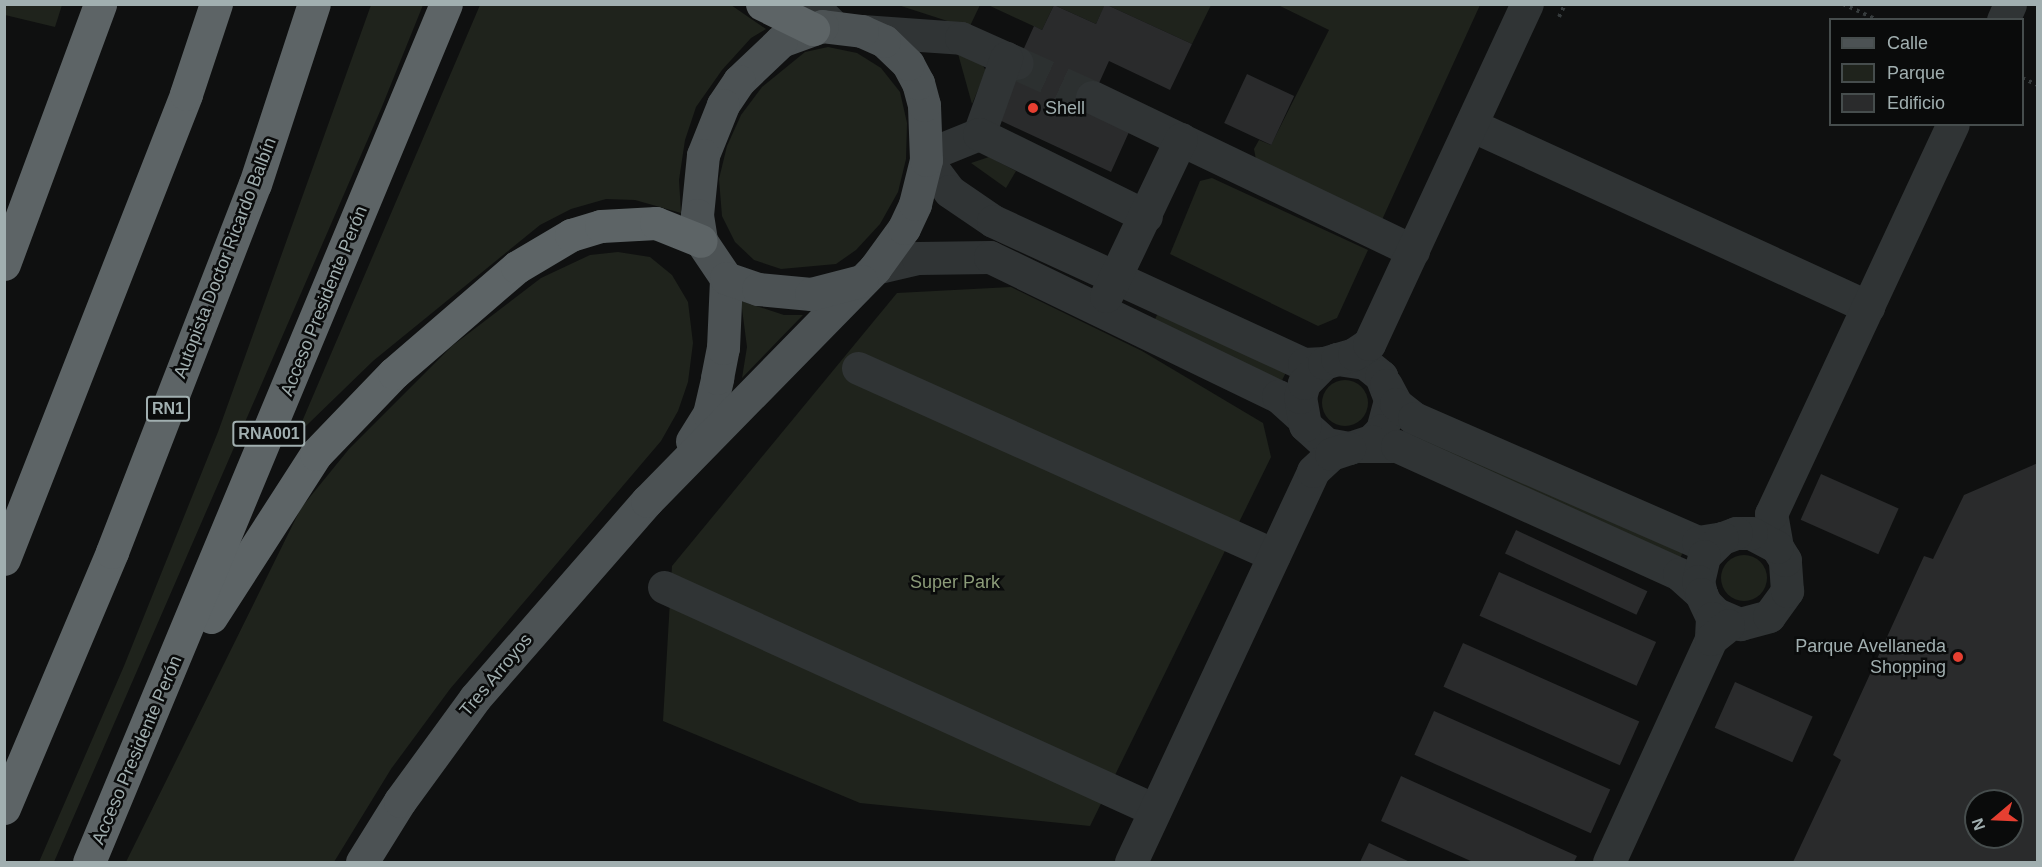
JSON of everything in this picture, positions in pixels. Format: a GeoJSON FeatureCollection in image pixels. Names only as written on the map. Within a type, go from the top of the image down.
{"type":"FeatureCollection","features":[{"type":"Feature","properties":{"kind":"highway"},"geometry":{"type":"LineString","coordinates":[[4,264],[100,4]]}},
{"type":"Feature","properties":{"kind":"highway"},"geometry":{"type":"LineString","coordinates":[[4,559],[181,105],[216,4]]}},
{"type":"Feature","properties":{"kind":"highway","name":"Autopista Doctor Ricardo Balbín"},"geometry":{"type":"LineString","coordinates":[[4,808],[112,552],[255,184],[314,4]]}},
{"type":"Feature","properties":{"kind":"highway","name":"Acceso Presidente Perón"},"geometry":{"type":"LineString","coordinates":[[89,862],[160,700],[446,4]]}},
{"type":"Feature","properties":{"kind":"highway"},"geometry":{"type":"LineString","coordinates":[[762,4],[829,22]]}},
{"type":"Feature","properties":{"kind":"highway"},"geometry":{"type":"LineString","coordinates":[[160,700],[280,505],[316,454],[394,373],[446,325],[517,267],[571,235],[602,226],[656,223],[701,241]]}},
{"type":"Feature","properties":{"kind":"main road","name":"Tres Arroyos"},"geometry":{"type":"LineString","coordinates":[[362,862],[400,801],[475,698],[647,501],[868,274],[915,204],[926,157],[924,105],[918,83],[908,64],[884,41],[829,22]]}},
{"type":"Feature","properties":{"kind":"main road"},"geometry":{"type":"LineString","coordinates":[[829,22],[782,41],[740,81],[723,105],[703,155],[697,215],[701,241],[726,278],[758,289],[811,294],[868,274]]}},
{"type":"Feature","properties":{"kind":"main road","name":"Tres Arroyos"},"geometry":{"type":"LineString","coordinates":[[647,501],[709,414],[723,348],[726,278]]}},
{"type":"Feature","properties":{"kind":"lane"},"geometry":{"type":"LineString","coordinates":[[829,22],[962,38],[1012,61],[979,134],[926,157],[948,190],[967,206],[1304,364],[1330,361],[1354,354],[1369,344],[1527,4]]}},
{"type":"Feature","properties":{"kind":"lane"},"geometry":{"type":"LineString","coordinates":[[2003,18],[2010,4]]}},
{"type":"Feature","properties":{"kind":"lane"},"geometry":{"type":"LineString","coordinates":[[1092,97],[1413,251]]}},
{"type":"Feature","properties":{"kind":"lane"},"geometry":{"type":"LineString","coordinates":[[1471,125],[1868,307]]}},
{"type":"Feature","properties":{"kind":"lane"},"geometry":{"type":"LineString","coordinates":[[1609,862],[1711,639],[1712,618],[1704,600],[1699,568],[1704,556],[1729,536],[1757,526],[1771,514],[1952,126]]}},
{"type":"Feature","properties":{"kind":"lane"},"geometry":{"type":"LineString","coordinates":[[979,134],[1146,216]]}},
{"type":"Feature","properties":{"kind":"lane"},"geometry":{"type":"LineString","coordinates":[[1100,309],[1181,139]]}},
{"type":"Feature","properties":{"kind":"lane"},"geometry":{"type":"LineString","coordinates":[[868,274],[918,258],[990,257],[1278,396],[1326,444],[1354,447],[1397,446],[1679,573],[1716,614],[1740,624]]}},
{"type":"Feature","properties":{"kind":"lane"},"geometry":{"type":"LineString","coordinates":[[1369,344],[1383,380],[1396,404],[1414,418],[1698,542],[1751,533],[1777,547]]}},
{"type":"Feature","properties":{"kind":"lane"},"geometry":{"type":"LineString","coordinates":[[1131,862],[1313,471],[1315,451],[1303,421],[1300,397],[1304,383],[1330,361],[1365,363],[1383,380],[1389,416],[1382,430],[1354,447],[1331,454],[1313,471]]}},
{"type":"Feature","properties":{"kind":"lane"},"geometry":{"type":"LineString","coordinates":[[858,369],[1274,555]]}},
{"type":"Feature","properties":{"kind":"lane"},"geometry":{"type":"LineString","coordinates":[[1711,639],[1728,625],[1769,616],[1780,605],[1789,575],[1777,547],[1771,514]]}},
{"type":"Feature","properties":{"kind":"lane"},"geometry":{"type":"LineString","coordinates":[[664,587],[1155,810]]}},
{"type":"Feature","properties":{"kind":"path"},"geometry":{"type":"LineString","coordinates":[[1843,4],[1874,18]]}},
{"type":"Feature","properties":{"kind":"green space"},"geometry":{"type":"Polygon","coordinates":[[[5,4],[62,5],[55,27],[5,15],[5,4]]]}},
{"type":"Feature","properties":{"kind":"green space"},"geometry":{"type":"Polygon","coordinates":[[[371,5],[423,5],[381,109],[54,862],[39,862],[124,666],[218,432],[371,5]]]}},
{"type":"Feature","properties":{"kind":"green space"},"geometry":{"type":"Polygon","coordinates":[[[480,5],[731,5],[766,29],[751,38],[722,70],[696,107],[685,140],[679,180],[681,213],[635,200],[606,199],[571,209],[540,225],[373,361],[306,426],[301,424],[480,5]]]}},
{"type":"Feature","properties":{"kind":"green space"},"geometry":{"type":"Polygon","coordinates":[[[898,5],[980,5],[969,28],[898,5]]]}},
{"type":"Feature","properties":{"kind":"green space"},"geometry":{"type":"Polygon","coordinates":[[[988,5],[1054,5],[1042,30],[988,5]]]}},
{"type":"Feature","properties":{"kind":"green space"},"geometry":{"type":"Polygon","coordinates":[[[1054,5],[1105,5],[1096,24],[1054,5]]]}},
{"type":"Feature","properties":{"kind":"green space"},"geometry":{"type":"Polygon","coordinates":[[[1107,5],[1211,5],[1192,44],[1107,5]]]}},
{"type":"Feature","properties":{"kind":"green space"},"geometry":{"type":"Polygon","coordinates":[[[1278,5],[1480,5],[1381,222],[1257,165],[1254,149],[1259,140],[1271,145],[1329,30],[1278,5]]]}},
{"type":"Feature","properties":{"kind":"green space"},"geometry":{"type":"Polygon","coordinates":[[[828,47],[857,53],[881,68],[900,92],[907,123],[906,159],[898,192],[880,224],[856,250],[836,264],[781,269],[754,260],[735,242],[722,216],[719,179],[727,146],[741,115],[762,87],[805,52],[828,47]]]}},
{"type":"Feature","properties":{"kind":"green space"},"geometry":{"type":"Polygon","coordinates":[[[957,50],[982,64],[986,71],[972,104],[957,50]]]}},
{"type":"Feature","properties":{"kind":"green space"},"geometry":{"type":"Polygon","coordinates":[[[989,157],[1016,171],[1006,188],[971,163],[989,157]]]}},
{"type":"Feature","properties":{"kind":"green space"},"geometry":{"type":"Polygon","coordinates":[[[1212,178],[1368,250],[1337,318],[1318,326],[1170,254],[1200,181],[1212,178]]]}},
{"type":"Feature","properties":{"kind":"green space"},"geometry":{"type":"Polygon","coordinates":[[[618,252],[650,257],[672,275],[688,302],[693,343],[688,382],[678,411],[661,441],[450,689],[391,769],[334,862],[126,862],[301,508],[349,449],[452,346],[541,278],[590,255],[618,252]]]}},
{"type":"Feature","properties":{"kind":"green space","name":"Super Park"},"geometry":{"type":"Polygon","coordinates":[[[1011,287],[1142,351],[1263,423],[1271,457],[1090,826],[860,803],[663,721],[672,566],[897,293],[1011,287]]]}},
{"type":"Feature","properties":{"kind":"green space"},"geometry":{"type":"Polygon","coordinates":[[[741,301],[784,315],[803,315],[742,378],[747,347],[741,301]]]}},
{"type":"Feature","properties":{"kind":"green space"},"geometry":{"type":"Polygon","coordinates":[[[1159,311],[1286,373],[1281,382],[1155,320],[1159,311]]]}},
{"type":"Feature","properties":{"kind":"green space"},"geometry":{"type":"Polygon","coordinates":[[[1345,380],[1361,387],[1368,403],[1361,419],[1345,426],[1329,419],[1322,403],[1329,387],[1345,380]]]}},
{"type":"Feature","properties":{"kind":"green space"},"geometry":{"type":"Polygon","coordinates":[[[1406,429],[1683,552],[1679,561],[1402,438],[1406,429]]]}},
{"type":"Feature","properties":{"kind":"green space"},"geometry":{"type":"Polygon","coordinates":[[[1744,555],[1760,562],[1767,578],[1760,594],[1744,601],[1728,594],[1721,578],[1728,562],[1744,555]]]}},
{"type":"Feature","properties":{"kind":"building"},"geometry":{"type":"Polygon","coordinates":[[[1105,4],[1192,44],[1170,90],[1109,61],[1086,112],[1129,132],[1111,172],[993,117],[1034,26],[1042,30],[1054,5],[1096,24],[1105,4]]]}},
{"type":"Feature","properties":{"kind":"building"},"geometry":{"type":"Polygon","coordinates":[[[1247,74],[1294,96],[1271,145],[1224,123],[1247,74]]]}},
{"type":"Feature","properties":{"kind":"building","name":"Parque Avellaneda Shopping"},"geometry":{"type":"Polygon","coordinates":[[[2038,463],[2038,862],[1793,862],[1841,760],[1833,755],[1924,556],[1933,559],[1964,495],[2038,463]]]}},
{"type":"Feature","properties":{"kind":"building"},"geometry":{"type":"Polygon","coordinates":[[[1821,474],[1899,509],[1878,554],[1801,520],[1821,474]]]}},
{"type":"Feature","properties":{"kind":"building"},"geometry":{"type":"Polygon","coordinates":[[[1516,530],[1647,591],[1636,615],[1505,554],[1516,530]]]}},
{"type":"Feature","properties":{"kind":"building"},"geometry":{"type":"Polygon","coordinates":[[[1499,572],[1656,642],[1637,686],[1479,616],[1499,572]]]}},
{"type":"Feature","properties":{"kind":"building"},"geometry":{"type":"Polygon","coordinates":[[[1463,643],[1639,722],[1620,765],[1443,687],[1463,643]]]}},
{"type":"Feature","properties":{"kind":"building"},"geometry":{"type":"Polygon","coordinates":[[[1735,682],[1813,717],[1792,762],[1715,728],[1735,682]]]}},
{"type":"Feature","properties":{"kind":"building"},"geometry":{"type":"Polygon","coordinates":[[[1434,711],[1610,790],[1591,833],[1414,755],[1434,711]]]}},
{"type":"Feature","properties":{"kind":"building"},"geometry":{"type":"Polygon","coordinates":[[[1401,776],[1577,856],[1574,862],[1473,862],[1381,821],[1401,776]]]}},
{"type":"Feature","properties":{"kind":"building"},"geometry":{"type":"Polygon","coordinates":[[[1369,843],[1410,862],[1360,862],[1369,843]]]}},
{"type":"Feature","properties":{"kind":"tunnel"},"geometry":{"type":"LineString","coordinates":[[1017,63],[1092,97]]}},
{"type":"Feature","properties":{"kind":"place","name":"Shell"},"geometry":{"type":"Point","coordinates":[1033,108]}},
{"type":"Feature","properties":{"kind":"place","name":"Parque Avellaneda Shopping"},"geometry":{"type":"Point","coordinates":[1958,657]}}]}
